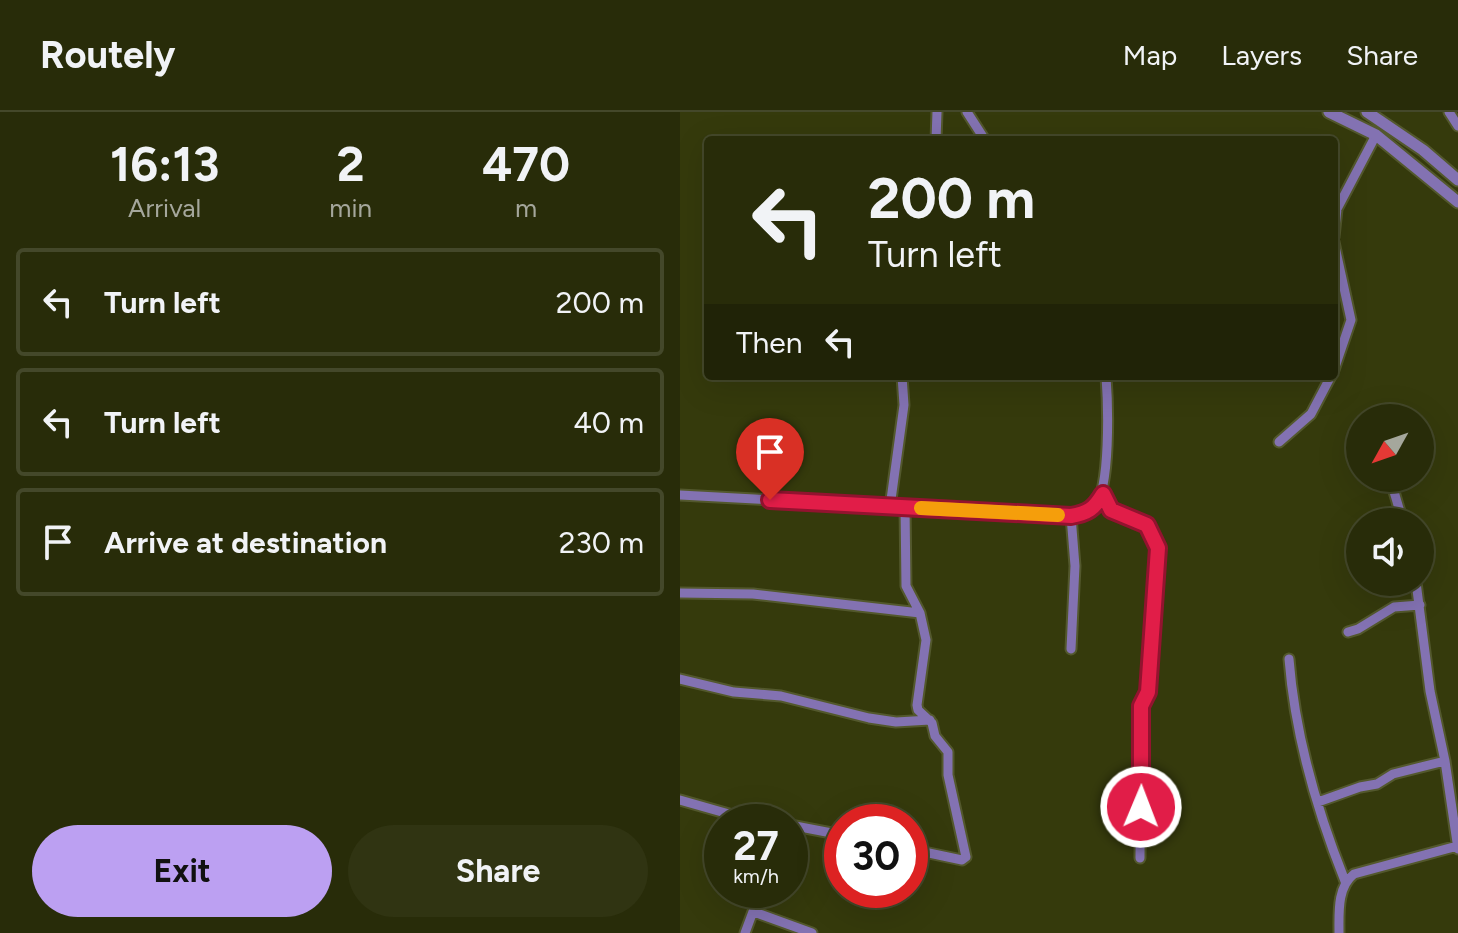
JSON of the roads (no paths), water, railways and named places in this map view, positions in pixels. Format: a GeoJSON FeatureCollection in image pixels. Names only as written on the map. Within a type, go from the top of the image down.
{"type":"FeatureCollection","features":[{"type":"Feature","properties":{"kind":"street"},"geometry":{"type":"LineString","coordinates":[[936,136],[937,112]]}},
{"type":"Feature","properties":{"kind":"street"},"geometry":{"type":"LineString","coordinates":[[967,112],[982,136]]}},
{"type":"Feature","properties":{"kind":"street"},"geometry":{"type":"LineString","coordinates":[[1329,112],[1376,135],[1458,202]]}},
{"type":"Feature","properties":{"kind":"street"},"geometry":{"type":"LineString","coordinates":[[1367,112],[1423,150],[1458,180]]}},
{"type":"Feature","properties":{"kind":"street"},"geometry":{"type":"LineString","coordinates":[[1449,112],[1458,126]]}},
{"type":"Feature","properties":{"kind":"street"},"geometry":{"type":"LineString","coordinates":[[1338,207],[1376,135]]}},
{"type":"Feature","properties":{"kind":"street"},"geometry":{"type":"LineString","coordinates":[[1338,259],[1351,320],[1338,358]]}},
{"type":"Feature","properties":{"kind":"street"},"geometry":{"type":"LineString","coordinates":[[890,507],[904,405],[902,380]]}},
{"type":"Feature","properties":{"kind":"street"},"geometry":{"type":"LineString","coordinates":[[680,495],[1071,516],[1087,513],[1103,494],[1109,414],[1106,380]]}},
{"type":"Feature","properties":{"kind":"street"},"geometry":{"type":"LineString","coordinates":[[1279,442],[1311,414],[1329,380]]}},
{"type":"Feature","properties":{"kind":"street"},"geometry":{"type":"LineString","coordinates":[[1103,494],[1111,510],[1147,525],[1158,548],[1148,692],[1141,706],[1140,858]]}},
{"type":"Feature","properties":{"kind":"street"},"geometry":{"type":"LineString","coordinates":[[905,507],[906,586],[920,613],[926,640],[917,705],[918,710],[930,720],[935,736],[948,752],[948,775],[966,857],[962,860],[928,853]]}},
{"type":"Feature","properties":{"kind":"street"},"geometry":{"type":"LineString","coordinates":[[1071,516],[1075,566],[1071,649]]}},
{"type":"Feature","properties":{"kind":"street"},"geometry":{"type":"LineString","coordinates":[[680,593],[753,594],[920,613]]}},
{"type":"Feature","properties":{"kind":"street"},"geometry":{"type":"LineString","coordinates":[[1345,881],[1354,874],[1372,868],[1458,847],[1430,691],[1418,596]]}},
{"type":"Feature","properties":{"kind":"street"},"geometry":{"type":"LineString","coordinates":[[1348,632],[1394,607],[1420,605]]}},
{"type":"Feature","properties":{"kind":"street"},"geometry":{"type":"LineString","coordinates":[[1289,659],[1292,701],[1324,828],[1345,881],[1339,933]]}},
{"type":"Feature","properties":{"kind":"street"},"geometry":{"type":"LineString","coordinates":[[680,679],[734,692],[781,696],[882,720],[930,720]]}},
{"type":"Feature","properties":{"kind":"street"},"geometry":{"type":"LineString","coordinates":[[1318,802],[1377,784],[1405,771],[1445,761]]}},
{"type":"Feature","properties":{"kind":"street"},"geometry":{"type":"LineString","coordinates":[[680,800],[704,807]]}},
{"type":"Feature","properties":{"kind":"street"},"geometry":{"type":"LineString","coordinates":[[745,933],[755,908]]}},
{"type":"Feature","properties":{"kind":"street"},"geometry":{"type":"LineString","coordinates":[[754,912],[812,933]]}}]}
